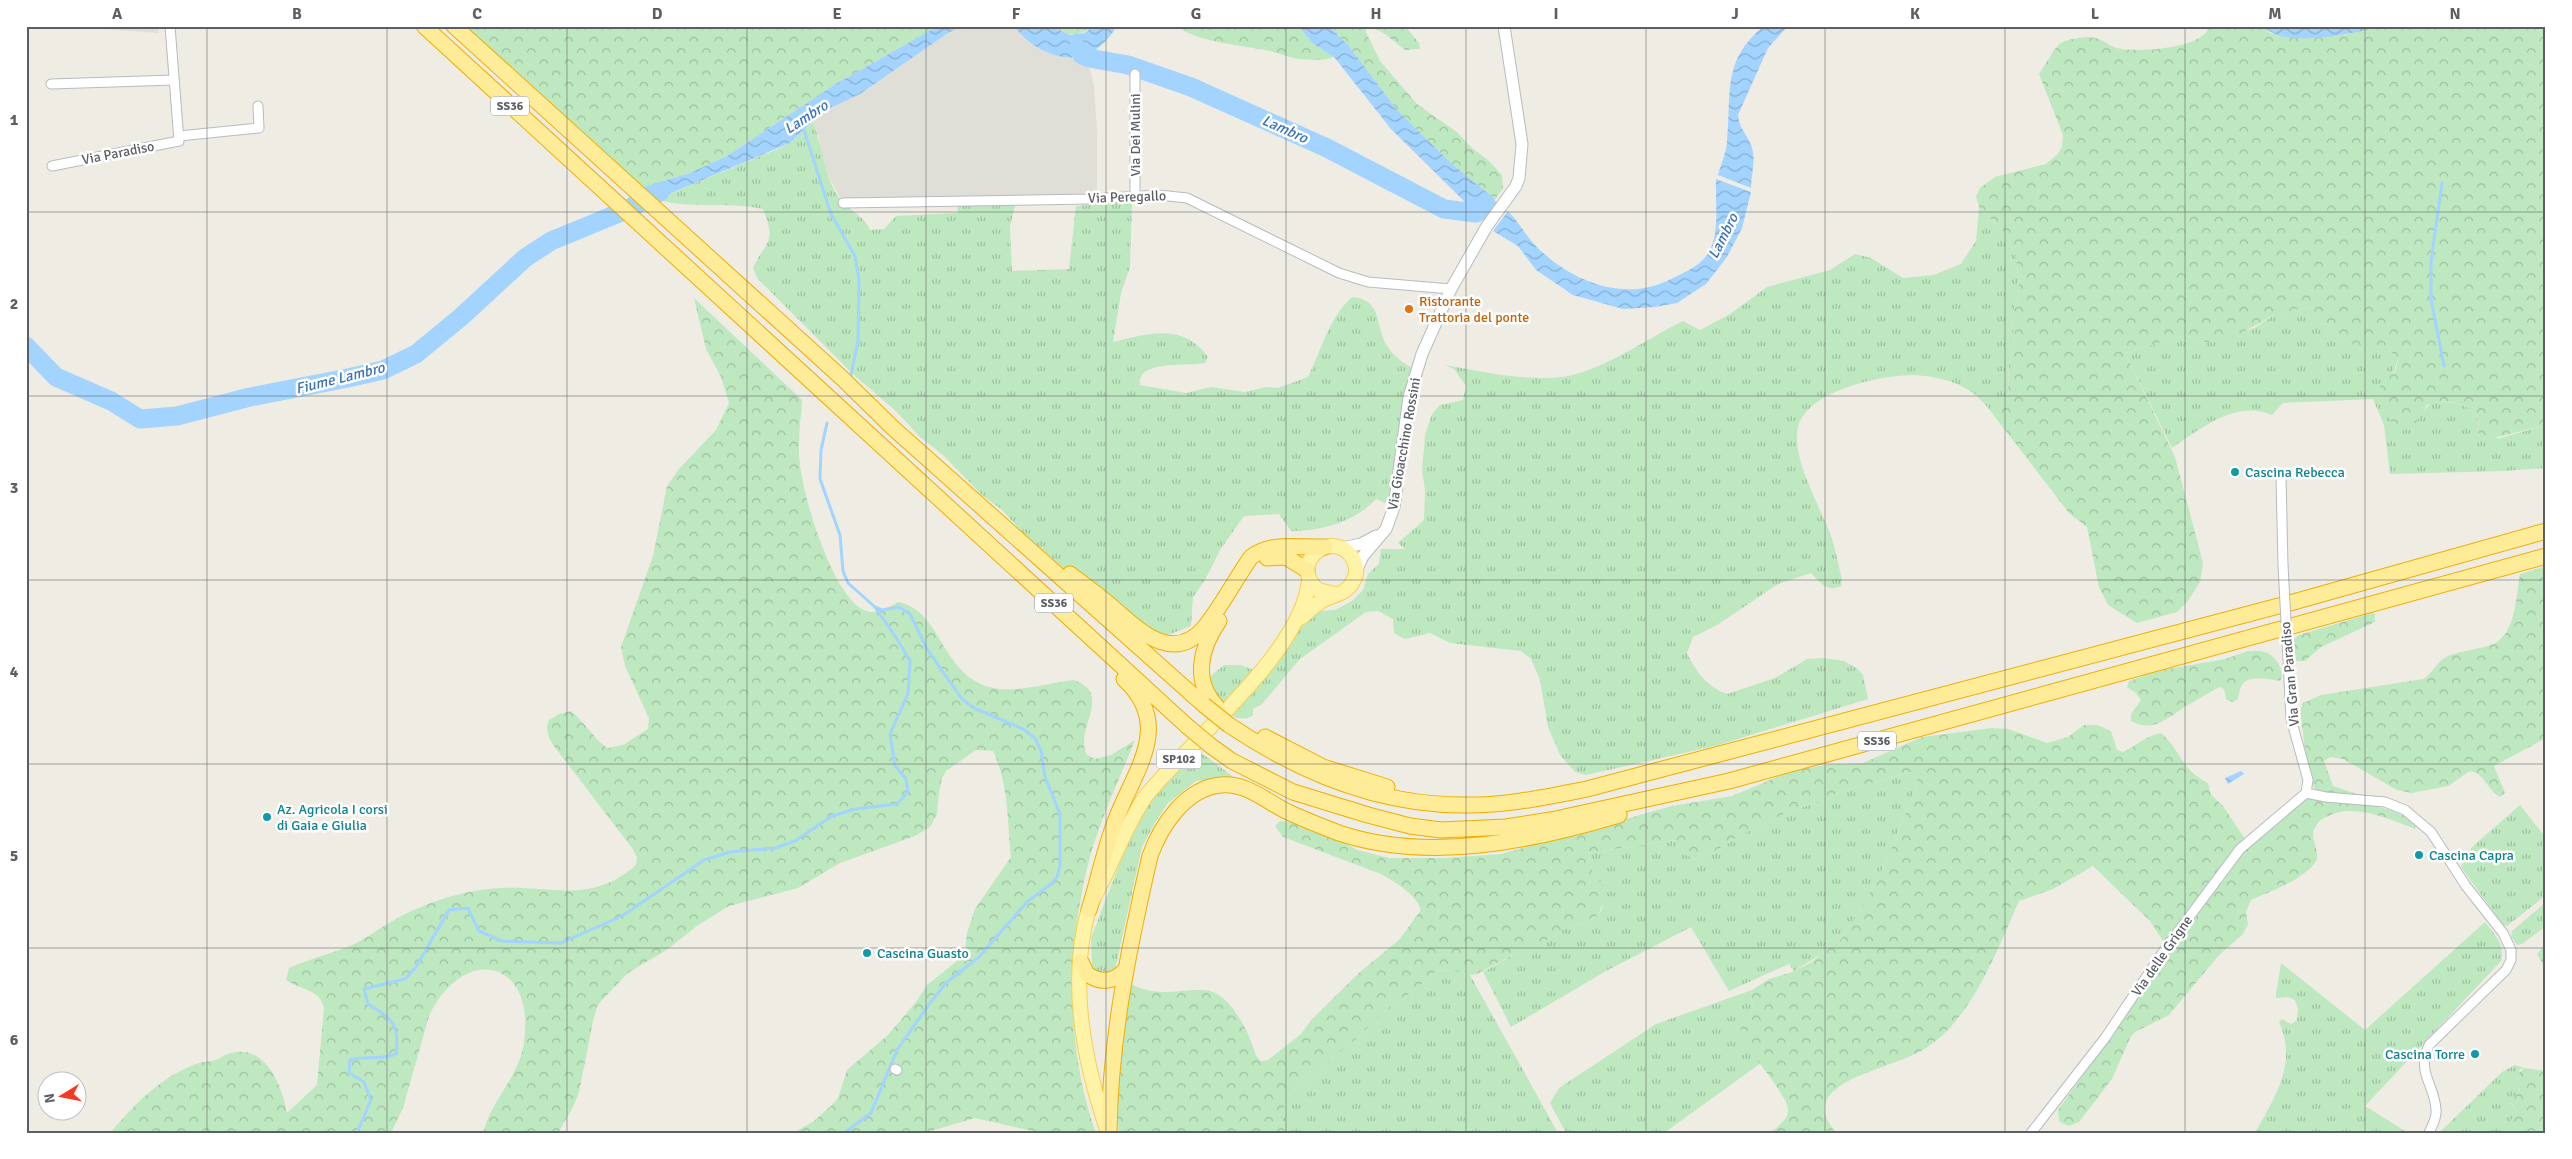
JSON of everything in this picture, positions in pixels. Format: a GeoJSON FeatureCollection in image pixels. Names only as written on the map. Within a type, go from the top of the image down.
{"type":"FeatureCollection","features":[{"type":"Feature","properties":{"kind":"highway","name":"SS36"},"geometry":{"type":"LineString","coordinates":[[424,26],[1211,746],[1232,761],[1293,792],[1401,824],[1441,830],[1506,827],[1551,820],[1729,781],[2546,556]]}},
{"type":"Feature","properties":{"kind":"highway","name":"SS36"},"geometry":{"type":"LineString","coordinates":[[454,26],[843,379],[892,428],[1211,706],[1232,723],[1301,768],[1357,790],[1445,805],[1522,801],[1596,787],[2290,603],[2546,531]]}},
{"type":"Feature","properties":{"kind":"highway"},"geometry":{"type":"LineString","coordinates":[[920,481],[970,534],[1129,683],[1140,698],[1148,714],[1150,731],[1147,750],[1115,822],[1088,910]]}},
{"type":"Feature","properties":{"kind":"highway"},"geometry":{"type":"LineString","coordinates":[[995,519],[1036,547],[1146,636],[1165,644],[1187,640],[1204,628],[1251,557],[1258,552],[1276,547],[1325,547]]}},
{"type":"Feature","properties":{"kind":"highway"},"geometry":{"type":"LineString","coordinates":[[1211,706],[1202,678],[1202,656],[1209,634],[1253,569],[1262,560],[1269,557],[1286,557],[1308,575]]}},
{"type":"Feature","properties":{"kind":"highway"},"geometry":{"type":"LineString","coordinates":[[1109,1133],[1113,1062],[1126,969],[1148,862],[1155,841],[1192,794],[1207,787],[1223,785],[1249,788],[1289,812],[1340,833],[1384,844],[1429,846],[1478,845],[1539,835],[1608,818],[1729,781]]}},
{"type":"Feature","properties":{"kind":"highway"},"geometry":{"type":"LineString","coordinates":[[1081,962],[1086,974],[1100,980],[1113,979],[1126,969]]}},
{"type":"Feature","properties":{"kind":"main road"},"geometry":{"type":"LineString","coordinates":[[1325,547],[1342,548],[1352,557],[1356,571],[1352,583],[1348,588],[1336,594],[1318,590],[1308,575],[1312,556],[1325,547]]}},
{"type":"Feature","properties":{"kind":"main road","name":"SP102"},"geometry":{"type":"LineString","coordinates":[[1109,1133],[1093,1088],[1086,1054],[1080,1003],[1081,962],[1088,910],[1131,818],[1145,797],[1228,709],[1269,661],[1295,624],[1306,601],[1308,575]]}},
{"type":"Feature","properties":{"kind":"main road","name":"SP102"},"geometry":{"type":"LineString","coordinates":[[1295,624],[1314,606],[1336,594]]}},
{"type":"Feature","properties":{"kind":"street"},"geometry":{"type":"LineString","coordinates":[[170,26],[179,136]]}},
{"type":"Feature","properties":{"kind":"street","name":"Via Gioacchino Rossini"},"geometry":{"type":"LineString","coordinates":[[1356,571],[1363,556],[1386,529],[1394,507],[1409,397],[1422,354],[1451,288],[1487,226],[1512,192],[1519,178],[1522,144],[1504,26]]}},
{"type":"Feature","properties":{"kind":"street","name":"Via Dei Mulini"},"geometry":{"type":"LineString","coordinates":[[1135,74],[1135,196]]}},
{"type":"Feature","properties":{"kind":"street"},"geometry":{"type":"LineString","coordinates":[[51,84],[174,80]]}},
{"type":"Feature","properties":{"kind":"street","name":"Via Paradiso"},"geometry":{"type":"LineString","coordinates":[[52,166],[179,141],[179,136],[259,128],[258,106]]}},
{"type":"Feature","properties":{"kind":"street","name":"Via Peregallo"},"geometry":{"type":"LineString","coordinates":[[843,203],[1090,199],[1159,195],[1187,198],[1339,273],[1368,282],[1412,287],[1451,288]]}},
{"type":"Feature","properties":{"kind":"street","name":"Via Gran Paradiso"},"geometry":{"type":"LineString","coordinates":[[2281,477],[2283,565],[2292,719],[2308,780],[2306,793]]}},
{"type":"Feature","properties":{"kind":"street","name":"Via Gioacchino Rossini"},"geometry":{"type":"LineString","coordinates":[[1342,548],[1371,539],[1386,529]]}},
{"type":"Feature","properties":{"kind":"street"},"geometry":{"type":"LineString","coordinates":[[2306,793],[2326,797],[2385,802],[2405,810],[2431,832],[2466,886],[2503,933],[2511,950],[2511,960],[2506,970],[2429,1046],[2424,1057],[2424,1072],[2436,1110],[2429,1133]]}},
{"type":"Feature","properties":{"kind":"street","name":"Via delle Grigne"},"geometry":{"type":"LineString","coordinates":[[2032,1133],[2105,1038],[2163,952],[2240,849],[2306,793]]}},
{"type":"Feature","properties":{"kind":"shaded area"},"geometry":{"type":"Polygon","coordinates":[[[66,26],[159,26],[158,33],[66,26]]]}},
{"type":"Feature","properties":{"kind":"shaded area"},"geometry":{"type":"Polygon","coordinates":[[[963,26],[1011,26],[1032,45],[1066,58],[1080,59],[1090,70],[1094,86],[1097,130],[1097,198],[843,203],[828,175],[821,156],[819,137],[813,122],[824,111],[860,94],[948,33],[963,26]]]}},
{"type":"Feature","properties":{"kind":"green space"},"geometry":{"type":"Polygon","coordinates":[[[466,26],[938,26],[834,85],[727,156],[690,173],[643,187],[466,26]]]}},
{"type":"Feature","properties":{"kind":"green space"},"geometry":{"type":"Polygon","coordinates":[[[1049,26],[1094,26],[1077,34],[1066,34],[1049,26]]]}},
{"type":"Feature","properties":{"kind":"green space"},"geometry":{"type":"Polygon","coordinates":[[[1177,26],[1299,26],[1312,43],[1334,57],[1317,60],[1296,58],[1270,51],[1208,40],[1186,32],[1177,26]]]}},
{"type":"Feature","properties":{"kind":"green space"},"geometry":{"type":"Polygon","coordinates":[[[1329,26],[1405,26],[1419,43],[1420,49],[1405,50],[1385,34],[1372,27],[1365,30],[1380,61],[1417,104],[1458,133],[1502,175],[1503,189],[1495,199],[1451,163],[1398,111],[1348,45],[1329,26]]]}},
{"type":"Feature","properties":{"kind":"green space"},"geometry":{"type":"Polygon","coordinates":[[[2209,26],[2263,26],[2270,33],[2301,38],[2343,35],[2383,26],[2546,26],[2546,425],[2481,441],[2478,436],[2479,421],[2475,413],[2462,405],[2439,402],[2427,405],[2414,425],[2401,431],[2386,412],[2379,389],[2384,380],[2395,372],[2398,359],[2388,349],[2363,349],[2347,342],[2308,307],[2276,314],[2229,340],[2208,343],[2185,335],[2125,353],[2175,457],[2203,563],[2200,582],[2188,601],[2177,612],[2137,623],[2108,605],[2099,587],[2087,527],[2069,513],[1995,417],[2008,394],[2009,364],[2014,346],[2012,317],[2019,290],[2016,254],[2002,230],[1979,207],[1976,196],[1981,187],[1995,177],[2046,164],[2057,155],[2062,147],[2063,135],[2039,74],[2061,43],[2083,37],[2092,37],[2117,48],[2139,50],[2169,48],[2196,40],[2205,34],[2209,26]]]}},
{"type":"Feature","properties":{"kind":"green space"},"geometry":{"type":"Polygon","coordinates":[[[813,122],[829,177],[838,196],[863,220],[870,230],[884,229],[896,216],[958,213],[957,205],[1016,202],[1010,226],[1012,271],[1069,269],[1076,206],[1132,202],[1130,267],[1121,293],[1113,342],[1164,333],[1187,339],[1198,346],[1208,357],[1205,363],[1165,366],[1146,371],[1141,377],[1140,385],[1186,393],[1211,387],[1245,392],[1266,387],[1278,388],[1308,377],[1331,325],[1352,297],[1369,303],[1377,315],[1383,339],[1387,346],[1404,363],[1417,371],[1394,507],[1376,499],[1358,514],[1337,524],[1302,531],[1291,531],[1279,514],[1244,516],[1220,550],[1206,578],[1193,597],[1191,626],[1168,635],[1152,635],[1086,588],[1027,537],[1001,509],[982,495],[943,455],[920,437],[896,411],[855,376],[757,278],[753,268],[766,246],[769,236],[767,220],[763,209],[681,204],[657,199],[778,149],[790,143],[813,122]]]}},
{"type":"Feature","properties":{"kind":"green space"},"geometry":{"type":"Polygon","coordinates":[[[1979,207],[2002,230],[2016,254],[2019,290],[2012,317],[2014,346],[2009,364],[2008,394],[1995,417],[1974,394],[1961,386],[1925,376],[1892,377],[1852,385],[1817,402],[1805,414],[1798,427],[1797,440],[1803,469],[1832,539],[1842,580],[1841,586],[1832,588],[1824,586],[1811,573],[1778,584],[1717,625],[1693,637],[1687,653],[1703,678],[1713,687],[1727,694],[1775,678],[1807,659],[1824,658],[1844,661],[1857,668],[1863,675],[1868,699],[1715,746],[1586,775],[1575,772],[1560,755],[1548,727],[1540,680],[1531,659],[1521,651],[1450,643],[1430,633],[1405,639],[1394,633],[1393,619],[1378,611],[1366,612],[1300,659],[1262,704],[1253,709],[1253,715],[1246,718],[1233,716],[1227,712],[1209,688],[1211,676],[1224,665],[1241,665],[1263,674],[1281,649],[1309,619],[1319,611],[1335,610],[1352,601],[1363,590],[1368,574],[1379,564],[1381,549],[1405,549],[1398,543],[1424,520],[1425,490],[1422,470],[1425,435],[1432,414],[1440,405],[1463,400],[1466,386],[1454,369],[1445,365],[1533,378],[1562,377],[1577,374],[1624,354],[1683,321],[1700,330],[1730,314],[1767,287],[1830,270],[1855,254],[1871,258],[1903,278],[1934,275],[1961,264],[1976,241],[1979,207]]]}},
{"type":"Feature","properties":{"kind":"green space"},"geometry":{"type":"Polygon","coordinates":[[[694,298],[802,400],[799,457],[807,500],[814,524],[833,571],[857,606],[870,612],[881,610],[899,602],[913,608],[924,617],[960,669],[973,679],[989,687],[1019,689],[1073,680],[1085,686],[1091,694],[1092,703],[1084,745],[1087,755],[1095,759],[1111,755],[1135,740],[1094,842],[1082,890],[1077,924],[1073,995],[1074,1031],[1086,1101],[1096,1133],[1042,1133],[975,1118],[924,1133],[793,1133],[814,1121],[833,1104],[838,1098],[847,1070],[888,1035],[916,1002],[927,985],[957,961],[965,950],[967,933],[975,909],[1011,857],[1002,776],[993,751],[976,750],[946,771],[942,778],[939,792],[937,814],[930,827],[915,836],[840,863],[798,888],[729,906],[698,925],[668,949],[628,973],[597,1007],[579,1092],[558,1133],[483,1133],[492,1110],[517,1066],[524,1042],[525,1014],[519,992],[508,978],[494,970],[477,970],[460,978],[443,993],[429,1016],[403,1108],[391,1133],[110,1133],[140,1101],[173,1075],[199,1063],[214,1061],[225,1055],[239,1052],[250,1053],[269,1068],[281,1090],[287,1113],[317,1085],[324,1008],[319,997],[286,980],[289,968],[350,946],[420,907],[447,898],[475,891],[502,888],[588,889],[604,885],[620,877],[636,865],[637,857],[632,848],[554,746],[549,738],[547,727],[549,720],[559,714],[571,711],[607,748],[623,745],[648,729],[649,718],[625,666],[621,647],[653,556],[667,486],[679,469],[716,430],[729,403],[721,377],[706,349],[694,298]]]}},
{"type":"Feature","properties":{"kind":"green space"},"geometry":{"type":"Polygon","coordinates":[[[2308,307],[2347,342],[2363,349],[2388,349],[2398,359],[2382,402],[2393,423],[2422,412],[2432,402],[2437,402],[2457,404],[2474,412],[2478,421],[2478,437],[2500,438],[2546,425],[2546,468],[2390,474],[2384,425],[2373,399],[2283,403],[2272,415],[2259,411],[2232,413],[2206,425],[2172,448],[2125,353],[2185,335],[2208,343],[2254,328],[2276,314],[2308,307]]]}},
{"type":"Feature","properties":{"kind":"green space"},"geometry":{"type":"Polygon","coordinates":[[[2546,566],[2546,738],[2494,766],[2505,793],[2500,797],[2483,778],[2470,771],[2448,786],[2412,793],[2397,790],[2343,759],[2330,757],[2324,761],[2333,786],[2360,795],[2378,807],[2391,810],[2416,821],[2415,829],[2382,817],[2360,812],[2348,811],[2337,813],[2321,820],[2313,832],[2317,854],[2314,864],[2293,881],[2251,900],[2246,912],[2248,925],[2242,935],[2219,955],[2169,1015],[2135,1032],[2130,1038],[2112,1079],[2079,1122],[2068,1126],[2059,1121],[2058,1110],[2113,1034],[2167,947],[2150,921],[2093,866],[2053,889],[2019,901],[1992,963],[1980,984],[1954,1023],[1939,1039],[1911,1056],[1848,1081],[1830,1095],[1825,1105],[1825,1114],[1836,1133],[1769,1133],[1785,1120],[1788,1109],[1775,1084],[1740,1038],[1741,1025],[1753,1009],[1752,990],[1769,979],[1792,972],[1810,963],[1840,940],[1860,911],[1886,862],[1918,783],[1916,777],[1911,772],[1839,792],[1826,800],[1792,810],[1739,836],[1701,860],[1686,855],[1676,840],[1588,853],[1593,872],[1604,887],[1605,894],[1599,914],[1589,922],[1563,929],[1552,938],[1518,952],[1477,974],[1470,975],[1451,970],[1437,971],[1411,993],[1393,1003],[1358,1037],[1288,1096],[1281,1117],[1286,1133],[1119,1133],[1116,1107],[1122,1037],[1131,984],[1150,991],[1159,992],[1203,990],[1213,992],[1230,1005],[1244,1025],[1256,1056],[1261,1061],[1268,1060],[1301,1034],[1312,1019],[1360,972],[1399,940],[1421,910],[1419,904],[1410,894],[1381,874],[1283,837],[1275,826],[1280,821],[1301,824],[1339,839],[1357,850],[1389,858],[1445,858],[1501,854],[1672,806],[1732,796],[1791,771],[1825,765],[1863,763],[1922,737],[1992,728],[2008,729],[2047,743],[2068,737],[2084,725],[2097,725],[2111,731],[2117,750],[2123,752],[2146,738],[2161,733],[2168,739],[2192,772],[2208,783],[2211,795],[2223,806],[2247,842],[2258,827],[2315,790],[2305,748],[2301,715],[2303,703],[2321,695],[2423,679],[2440,661],[2448,656],[2493,644],[2501,639],[2511,623],[2520,574],[2546,566]]]}},
{"type":"Feature","properties":{"kind":"green space"},"geometry":{"type":"Polygon","coordinates":[[[2372,613],[2375,614],[2375,622],[2321,647],[2305,661],[2295,661],[2294,639],[2299,635],[2372,613]]]}},
{"type":"Feature","properties":{"kind":"green space"},"geometry":{"type":"Polygon","coordinates":[[[2248,651],[2263,651],[2272,656],[2281,668],[2280,681],[2259,678],[2248,680],[2241,687],[2238,699],[2232,702],[2226,699],[2224,689],[2219,687],[2155,725],[2147,726],[2131,721],[2131,714],[2141,700],[2136,693],[2127,687],[2129,681],[2157,671],[2225,659],[2248,651]]]}},
{"type":"Feature","properties":{"kind":"green space"},"geometry":{"type":"Polygon","coordinates":[[[1196,749],[1235,778],[1196,781],[1168,803],[1142,847],[1115,970],[1101,973],[1092,970],[1091,938],[1131,834],[1151,798],[1196,749]]]}},
{"type":"Feature","properties":{"kind":"green space"},"geometry":{"type":"Polygon","coordinates":[[[1912,772],[1918,783],[1886,862],[1859,914],[1831,948],[1794,971],[1789,964],[1729,991],[1691,927],[1606,971],[1511,1027],[1483,972],[1518,952],[1552,938],[1563,929],[1589,922],[1599,914],[1602,908],[1600,882],[1593,872],[1588,853],[1677,840],[1686,855],[1701,860],[1739,836],[1792,810],[1826,800],[1839,792],[1912,772]]]}},
{"type":"Feature","properties":{"kind":"green space"},"geometry":{"type":"Polygon","coordinates":[[[2520,805],[2546,838],[2546,895],[2507,926],[2503,925],[2461,867],[2472,847],[2520,805]]]}},
{"type":"Feature","properties":{"kind":"green space"},"geometry":{"type":"Polygon","coordinates":[[[2546,902],[2546,926],[2522,944],[2517,945],[2511,937],[2512,931],[2546,902]]]}},
{"type":"Feature","properties":{"kind":"green space"},"geometry":{"type":"Polygon","coordinates":[[[2485,922],[2496,936],[2500,945],[2502,950],[2501,961],[2365,1106],[2408,1133],[2255,1133],[2276,1093],[2285,1066],[2284,1037],[2279,1022],[2282,1019],[2291,1024],[2297,1020],[2298,1009],[2295,1000],[2288,997],[2276,998],[2281,963],[2365,1030],[2485,922]]]}},
{"type":"Feature","properties":{"kind":"green space"},"geometry":{"type":"Polygon","coordinates":[[[2546,943],[2546,970],[2537,954],[2546,943]]]}},
{"type":"Feature","properties":{"kind":"green space"},"geometry":{"type":"Polygon","coordinates":[[[1451,970],[1470,975],[1558,1133],[1286,1133],[1281,1117],[1288,1096],[1358,1037],[1393,1003],[1411,993],[1437,971],[1451,970]]]}},
{"type":"Feature","properties":{"kind":"green space"},"geometry":{"type":"Polygon","coordinates":[[[1752,990],[1753,1009],[1741,1025],[1761,1063],[1664,1133],[1566,1133],[1550,1103],[1559,1088],[1656,1024],[1752,990]]]}},
{"type":"Feature","properties":{"kind":"green space"},"geometry":{"type":"Polygon","coordinates":[[[2515,1065],[2524,1068],[2520,1069],[2517,1078],[2520,1088],[2511,1103],[2517,1112],[2511,1121],[2519,1133],[2439,1133],[2502,1072],[2515,1065]]]}},
{"type":"Feature","properties":{"kind":"green space"},"geometry":{"type":"Polygon","coordinates":[[[2524,1068],[2546,1071],[2546,1133],[2519,1133],[2510,1121],[2517,1112],[2510,1100],[2520,1090],[2517,1075],[2524,1068]]]}},
{"type":"Feature","properties":{"kind":"water"},"geometry":{"type":"Polygon","coordinates":[[[938,26],[963,26],[948,33],[860,94],[824,111],[790,143],[657,199],[643,187],[690,173],[727,156],[834,85],[938,26]]]}},
{"type":"Feature","properties":{"kind":"water"},"geometry":{"type":"Polygon","coordinates":[[[1011,26],[1049,26],[1070,35],[1084,33],[1094,26],[1117,26],[1100,47],[1080,57],[1070,58],[1047,52],[1035,46],[1011,26]]]}},
{"type":"Feature","properties":{"kind":"water"},"geometry":{"type":"Polygon","coordinates":[[[1299,26],[1329,26],[1348,45],[1398,111],[1451,163],[1495,199],[1480,220],[1469,206],[1391,129],[1334,57],[1312,43],[1299,26]]]}},
{"type":"Feature","properties":{"kind":"water"},"geometry":{"type":"Polygon","coordinates":[[[1764,26],[1788,26],[1768,48],[1738,115],[1740,125],[1750,142],[1753,152],[1751,188],[1718,175],[1725,154],[1731,79],[1735,65],[1750,39],[1764,26]]]}},
{"type":"Feature","properties":{"kind":"water"},"geometry":{"type":"Polygon","coordinates":[[[2263,26],[2383,26],[2320,38],[2303,38],[2287,37],[2273,33],[2263,26]]]}},
{"type":"Feature","properties":{"kind":"water"},"geometry":{"type":"Polygon","coordinates":[[[1716,179],[1751,192],[1742,228],[1727,257],[1706,284],[1677,303],[1655,307],[1623,309],[1573,295],[1536,270],[1518,246],[1493,231],[1508,211],[1534,244],[1548,257],[1580,277],[1597,284],[1616,288],[1634,289],[1653,286],[1693,268],[1703,260],[1710,250],[1716,224],[1716,179]]]}},
{"type":"Feature","properties":{"kind":"water"},"geometry":{"type":"Polygon","coordinates":[[[2241,771],[2244,774],[2228,784],[2225,778],[2241,771]]]}},
{"type":"Feature","properties":{"kind":"waterway","name":"Lambro"},"geometry":{"type":"LineString","coordinates":[[1078,49],[1082,55],[1089,58],[1128,65],[1191,87],[1327,148],[1444,209],[1476,213],[1489,208]]}},
{"type":"Feature","properties":{"kind":"waterway"},"geometry":{"type":"LineString","coordinates":[[803,127],[831,214],[855,256],[859,280],[858,341],[851,375]]}},
{"type":"Feature","properties":{"kind":"waterway"},"geometry":{"type":"LineString","coordinates":[[2442,183],[2431,262],[2431,299],[2444,366]]}},
{"type":"Feature","properties":{"kind":"waterway","name":"Fiume Lambro"},"geometry":{"type":"LineString","coordinates":[[26,346],[56,377],[111,401],[140,419],[177,416],[250,397],[383,370],[416,354],[461,317],[525,258],[551,241],[624,211],[660,192]]}},
{"type":"Feature","properties":{"kind":"waterway"},"geometry":{"type":"LineString","coordinates":[[357,1133],[371,1100],[364,1082],[349,1073],[350,1060],[396,1054],[397,1044],[397,1036],[392,1023],[368,1004],[364,989],[405,979],[416,967],[449,910],[468,908],[479,931],[502,941],[561,943],[622,916],[704,860],[730,852],[775,848],[795,841],[832,816],[855,809],[897,804],[908,792],[906,779],[895,766],[890,734],[908,694],[910,661],[875,607],[848,583],[843,571],[840,535],[820,479],[821,450],[827,423]]}},
{"type":"Feature","properties":{"kind":"waterway"},"geometry":{"type":"LineString","coordinates":[[844,1133],[871,1113],[897,1050],[930,1003],[947,982],[979,957],[1027,902],[1051,884],[1057,877],[1060,866],[1060,814],[1045,777],[1041,751],[1035,738],[1023,729],[974,708],[962,699],[927,649],[910,614],[899,607],[882,610],[875,607]]}},
{"type":"Feature","properties":{"kind":"place","name":"Ristorante Trattoria del ponte"},"geometry":{"type":"Point","coordinates":[1409,309]}},
{"type":"Feature","properties":{"kind":"place","name":"Cascina Rebecca"},"geometry":{"type":"Point","coordinates":[2235,472]}},
{"type":"Feature","properties":{"kind":"place","name":"Az. Agricola I corsi di Gaia e Giulia"},"geometry":{"type":"Point","coordinates":[267,817]}},
{"type":"Feature","properties":{"kind":"place","name":"Cascina Capra"},"geometry":{"type":"Point","coordinates":[2419,855]}},
{"type":"Feature","properties":{"kind":"place","name":"Cascina Guasto"},"geometry":{"type":"Point","coordinates":[867,953]}},
{"type":"Feature","properties":{"kind":"place","name":"Cascina Torre"},"geometry":{"type":"Point","coordinates":[2475,1054]}}]}
